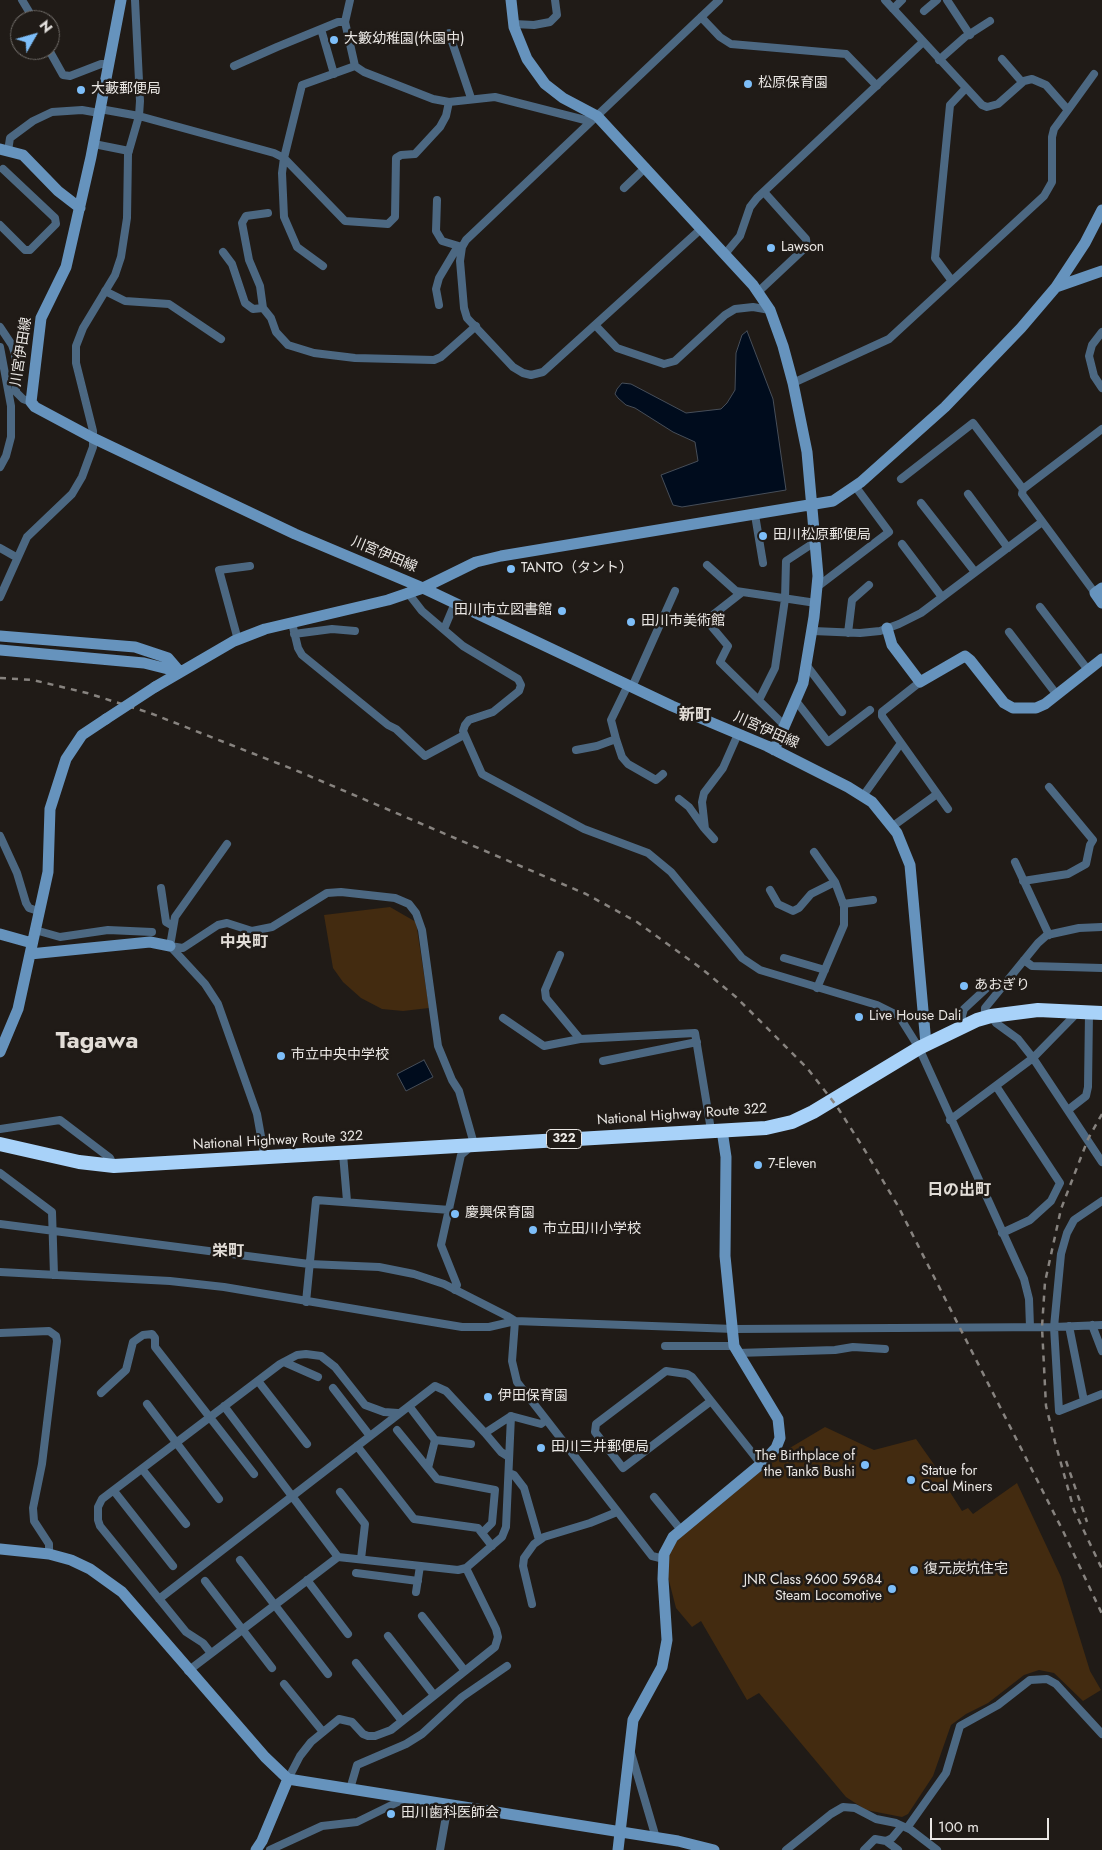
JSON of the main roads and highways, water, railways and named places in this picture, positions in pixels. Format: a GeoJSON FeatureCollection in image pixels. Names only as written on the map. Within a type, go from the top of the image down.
{"type":"FeatureCollection","features":[{"type":"Feature","properties":{"kind":"highway","name":"National Highway Route 322"},"geometry":{"type":"LineString","coordinates":[[0,1144],[79,1162],[114,1166],[265,1159],[474,1144],[766,1128],[792,1122],[813,1112],[923,1046],[988,1017],[1038,1010],[1090,1013]]}},
{"type":"Feature","properties":{"kind":"water"},"geometry":{"type":"Polygon","coordinates":[[[747,331],[773,399],[786,490],[682,507],[673,505],[661,475],[698,461],[695,442],[673,432],[635,408],[626,405],[615,394],[617,389],[622,383],[631,384],[686,413],[721,409],[735,390],[736,353],[742,335],[747,331]]]}},
{"type":"Feature","properties":{"kind":"water"},"geometry":{"type":"Polygon","coordinates":[[[424,1060],[433,1077],[406,1091],[397,1074],[424,1060]]]}},
{"type":"Feature","properties":{"kind":"railway"},"geometry":{"type":"LineString","coordinates":[[0,678],[33,680],[87,693],[150,713],[300,772],[586,894],[637,922],[702,969],[736,997],[807,1068],[836,1105],[898,1206],[1063,1531],[1102,1614]]}},
{"type":"Feature","properties":{"kind":"railway"},"geometry":{"type":"LineString","coordinates":[[1102,1114],[1088,1139],[1061,1209],[1045,1282],[1042,1327],[1046,1406],[1074,1510],[1102,1569]]}},
{"type":"Feature","properties":{"kind":"railway"},"geometry":{"type":"LineString","coordinates":[[1066,1461],[1087,1522]]}},
{"type":"Feature","properties":{"kind":"place","name":"大籔幼稚園(休園中)"},"geometry":{"type":"Point","coordinates":[334,40]}},
{"type":"Feature","properties":{"kind":"place","name":"松原保育園"},"geometry":{"type":"Point","coordinates":[748,84]}},
{"type":"Feature","properties":{"kind":"place","name":"大藪郵便局"},"geometry":{"type":"Point","coordinates":[81,90]}},
{"type":"Feature","properties":{"kind":"place","name":"Lawson"},"geometry":{"type":"Point","coordinates":[771,248]}},
{"type":"Feature","properties":{"kind":"place","name":"田川松原郵便局"},"geometry":{"type":"Point","coordinates":[763,536]}},
{"type":"Feature","properties":{"kind":"place","name":"TANTO（タント）"},"geometry":{"type":"Point","coordinates":[511,569]}},
{"type":"Feature","properties":{"kind":"place","name":"田川市立図書館"},"geometry":{"type":"Point","coordinates":[562,611]}},
{"type":"Feature","properties":{"kind":"place","name":"田川市美術館"},"geometry":{"type":"Point","coordinates":[631,622]}},
{"type":"Feature","properties":{"kind":"place","name":"あおぎり"},"geometry":{"type":"Point","coordinates":[964,986]}},
{"type":"Feature","properties":{"kind":"place","name":"Live House Dali"},"geometry":{"type":"Point","coordinates":[859,1017]}},
{"type":"Feature","properties":{"kind":"place","name":"市立中央中学校"},"geometry":{"type":"Point","coordinates":[281,1056]}},
{"type":"Feature","properties":{"kind":"place","name":"7-Eleven"},"geometry":{"type":"Point","coordinates":[758,1165]}},
{"type":"Feature","properties":{"kind":"place","name":"慶興保育園"},"geometry":{"type":"Point","coordinates":[455,1214]}},
{"type":"Feature","properties":{"kind":"place","name":"市立田川小学校"},"geometry":{"type":"Point","coordinates":[533,1230]}},
{"type":"Feature","properties":{"kind":"place","name":"伊田保育園"},"geometry":{"type":"Point","coordinates":[488,1397]}},
{"type":"Feature","properties":{"kind":"place","name":"田川三井郵便局"},"geometry":{"type":"Point","coordinates":[541,1448]}},
{"type":"Feature","properties":{"kind":"place","name":"The Birthplace of the Tankō Bushi"},"geometry":{"type":"Point","coordinates":[865,1465]}},
{"type":"Feature","properties":{"kind":"place","name":"Statue for Coal Miners"},"geometry":{"type":"Point","coordinates":[911,1480]}},
{"type":"Feature","properties":{"kind":"place","name":"復元炭坑住宅"},"geometry":{"type":"Point","coordinates":[914,1570]}},
{"type":"Feature","properties":{"kind":"place","name":"JNR Class 9600 59684 Steam Locomotive"},"geometry":{"type":"Point","coordinates":[892,1589]}},
{"type":"Feature","properties":{"kind":"place","name":"田川歯科医師会"},"geometry":{"type":"Point","coordinates":[391,1814]}},
{"type":"Feature","properties":{"kind":"district","name":"新町"},"geometry":{"type":"Point","coordinates":[695,716]}},
{"type":"Feature","properties":{"kind":"district","name":"中央町"},"geometry":{"type":"Point","coordinates":[244,943]}},
{"type":"Feature","properties":{"kind":"district","name":"Tagawa"},"geometry":{"type":"Point","coordinates":[97,1042]}},
{"type":"Feature","properties":{"kind":"district","name":"日の出町"},"geometry":{"type":"Point","coordinates":[959,1191]}},
{"type":"Feature","properties":{"kind":"district","name":"栄町"},"geometry":{"type":"Point","coordinates":[228,1252]}}]}
